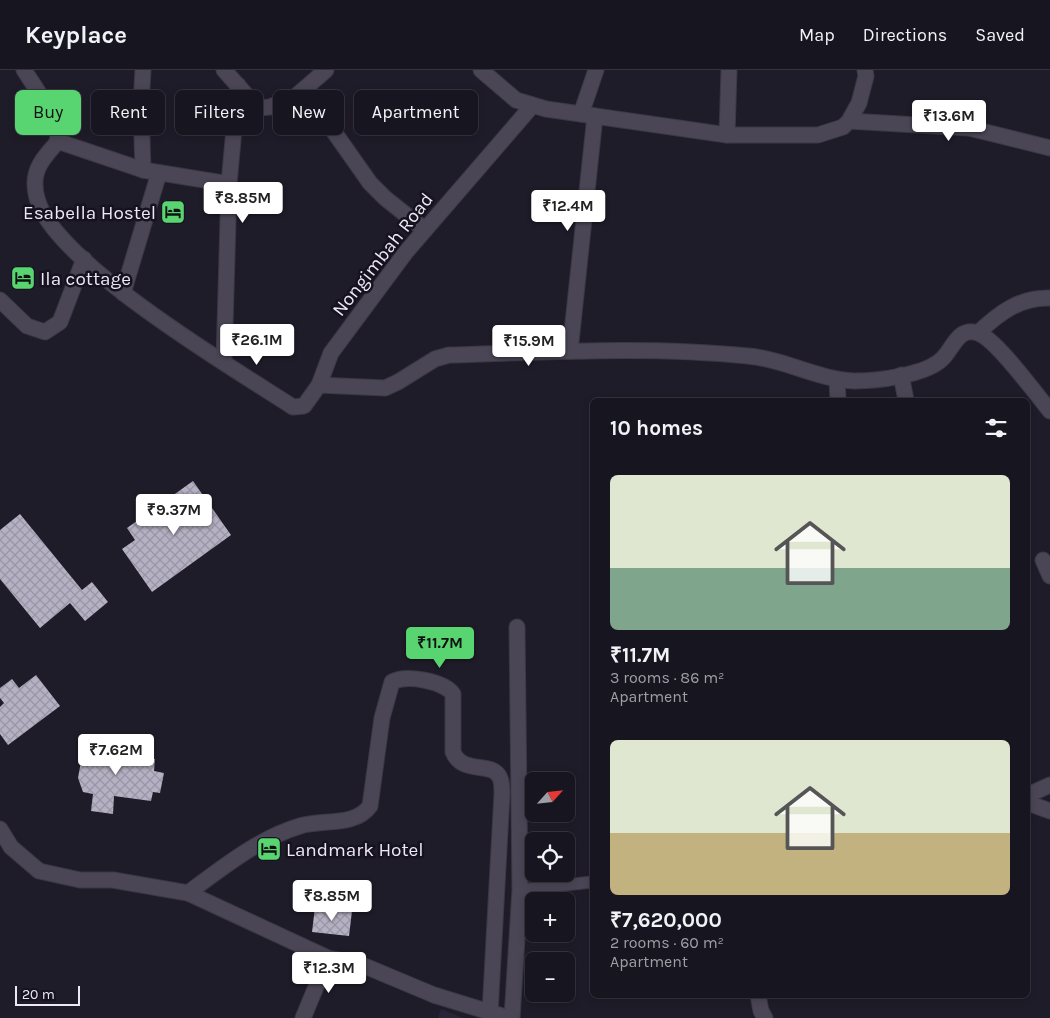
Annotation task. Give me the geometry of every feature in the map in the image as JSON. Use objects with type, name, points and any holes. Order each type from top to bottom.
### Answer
[{"type":"street","points":[[24,70],[47,106],[57,128],[57,141],[143,170],[229,184]]},
{"type":"street","points":[[143,70],[141,105],[143,170]]},
{"type":"street","points":[[224,70],[258,108],[273,106]]},
{"type":"street","points":[[303,90],[326,70]]},
{"type":"street","points":[[481,70],[516,100],[532,106],[727,135],[818,135],[843,127],[849,121],[859,103],[866,76],[865,70]]},
{"type":"street","points":[[570,351],[588,115],[596,70]]},
{"type":"street","points":[[727,135],[729,70]]},
{"type":"street","points":[[224,362],[229,184],[238,85]]},
{"type":"street","name":"Nongimbah Road","points":[[57,141],[41,162],[34,176],[37,200],[49,223],[72,250],[144,309],[293,408],[304,406],[319,385],[331,353],[406,252],[532,106]]},
{"type":"street","points":[[849,121],[969,128],[1050,148]]},
{"type":"street","points":[[336,135],[370,183],[384,198],[425,230]]},
{"type":"street","points":[[123,293],[159,173]]},
{"type":"street","points":[[0,300],[27,326],[45,332],[60,322],[84,260]]},
{"type":"street","points":[[978,333],[994,317],[1022,301],[1050,298]]},
{"type":"street","points":[[319,385],[372,389],[385,388],[435,359],[449,355],[570,351],[644,351],[749,356],[770,359],[837,380],[875,380],[901,376],[941,360],[958,336],[968,332],[978,333],[992,343],[1050,411]]},
{"type":"street","points":[[901,376],[906,398]]},
{"type":"street","points":[[837,380],[838,398]]},
{"type":"street","points":[[1043,560],[1050,576]]},
{"type":"street","points":[[0,829],[11,847],[39,871],[80,880],[113,880],[188,893],[328,958],[360,964],[434,995],[511,1018],[520,890],[517,627]]},
{"type":"street","points":[[188,893],[278,834],[317,821],[351,820],[364,814],[370,806],[382,718],[392,682],[398,678],[406,678],[444,685],[453,694],[453,752],[457,760],[465,766],[495,772],[500,778],[502,794],[490,1013]]},
{"type":"street","points":[[1030,794],[1050,785]]},
{"type":"street","points":[[1030,804],[1050,811]]},
{"type":"street","points":[[303,1018],[328,958]]},
{"type":"street","points":[[759,998],[765,1018]]},
{"type":"lane","points":[[520,890],[590,882]]},
{"type":"shaded area","points":[[441,1009],[463,1018],[438,1018]]},
{"type":"building","points":[[193,481],[231,535],[152,592],[122,549],[135,540],[127,528]]},
{"type":"building","points":[[20,514],[82,590],[92,582],[108,602],[85,621],[70,603],[40,628],[0,579],[0,530]]},
{"type":"building","points":[[36,675],[60,706],[8,745],[0,734],[0,707],[4,703],[0,698],[0,688],[12,679],[19,688]]},
{"type":"building","points":[[85,739],[106,742],[106,750],[155,759],[154,771],[164,773],[160,793],[153,792],[151,801],[114,796],[113,814],[91,811],[93,794],[83,792],[78,778]]},
{"type":"building","points":[[315,907],[352,911],[349,936],[312,932]]},
{"type":"place","name":"Esabella Hostel","points":[[173,212]]},
{"type":"place","name":"Ila cottage","points":[[23,278]]},
{"type":"place","name":"Landmark Hotel","points":[[269,849]]}]
